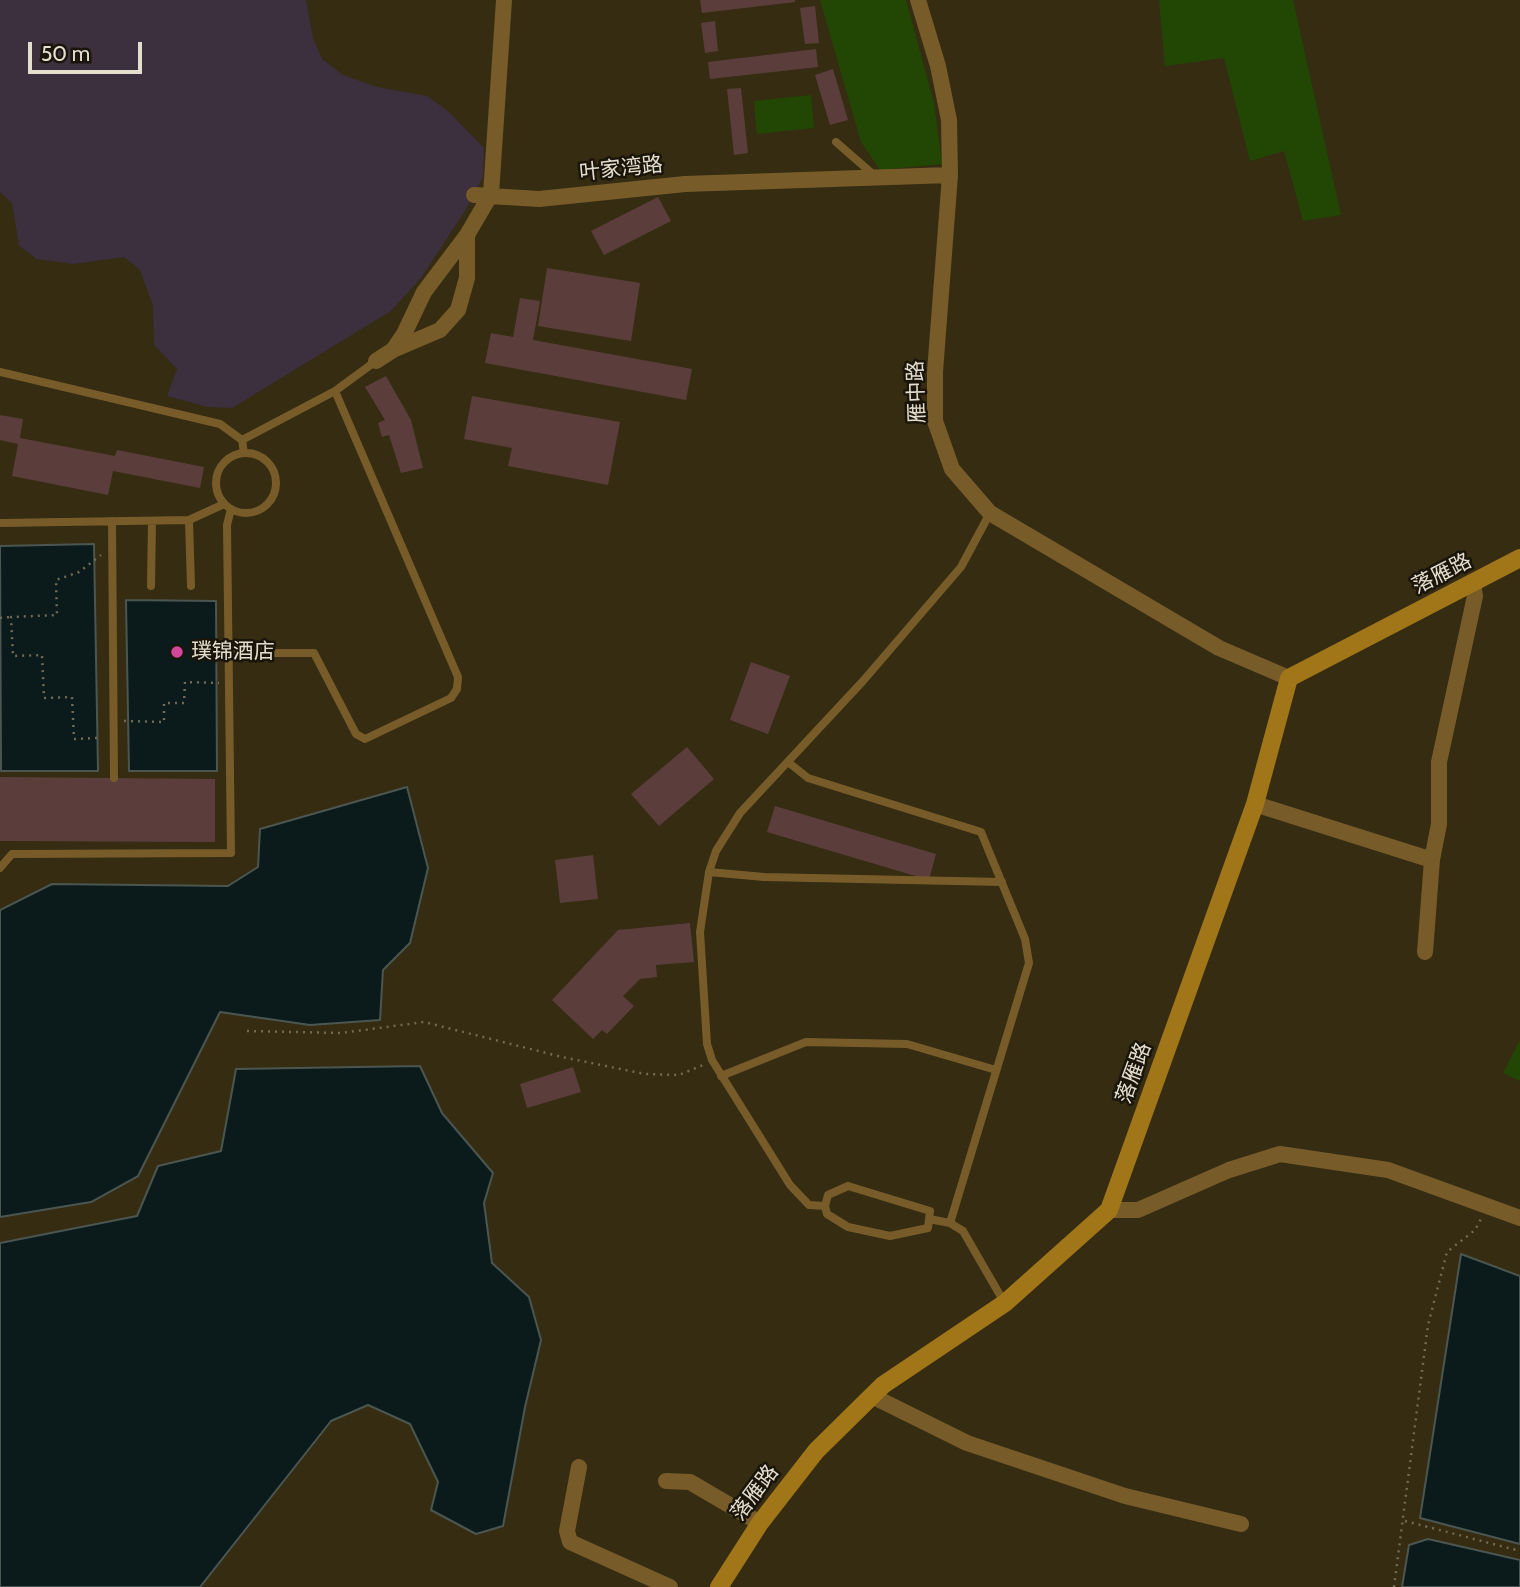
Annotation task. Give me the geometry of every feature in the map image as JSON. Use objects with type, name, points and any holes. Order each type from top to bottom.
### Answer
[{"type":"street","points":[[393,350],[424,292],[467,235],[491,194],[504,0]]},
{"type":"street","name":"雁中路","points":[[918,0],[938,66],[949,120],[950,175],[935,372],[935,421],[952,469],[990,513],[1219,648],[1289,678]]},
{"type":"street","name":"叶家湾路","points":[[474,195],[539,199],[685,184],[950,175]]},
{"type":"street","points":[[376,361],[393,350],[440,330],[457,310],[467,278],[467,235]]},
{"type":"street","name":"落雁路","points":[[719,1587],[760,1523],[816,1451],[883,1385],[1005,1303],[1110,1210],[1255,804],[1289,678],[1520,558]]},
{"type":"street","points":[[1425,952],[1432,859],[1439,824],[1439,762],[1475,596],[1473,584]]},
{"type":"street","points":[[1255,804],[1432,859]]},
{"type":"street","points":[[1110,1210],[1138,1210],[1229,1170],[1280,1154],[1388,1170],[1520,1218]]},
{"type":"street","points":[[872,1396],[967,1443],[1125,1496],[1241,1524]]},
{"type":"street","points":[[579,1467],[567,1531],[570,1542],[670,1587]]},
{"type":"street","points":[[666,1481],[690,1482],[760,1523]]},
{"type":"lane","points":[[836,142],[877,177]]},
{"type":"lane","points":[[243,440],[335,391],[376,361]]},
{"type":"lane","points":[[0,372],[220,424],[243,440]]},
{"type":"lane","points":[[230,653],[314,653],[356,734],[365,739],[451,698],[457,689],[457,677],[335,391]]},
{"type":"lane","points":[[243,440],[244,453]]},
{"type":"lane","points":[[0,523],[189,520],[227,506],[256,511],[270,501],[276,486],[268,462],[261,457],[244,453],[229,458],[218,472],[216,489],[227,506],[231,853],[12,854],[0,868]]},
{"type":"lane","points":[[825,1206],[809,1205],[790,1185],[712,1060],[707,1044],[700,932],[709,872],[716,851],[740,813],[863,681],[961,567],[990,513]]},
{"type":"lane","points":[[151,586],[152,520]]},
{"type":"lane","points":[[189,520],[191,586]]},
{"type":"lane","points":[[112,521],[114,778]]},
{"type":"lane","points":[[788,762],[808,778],[981,832],[1029,954],[950,1223]]},
{"type":"lane","points":[[709,872],[764,877],[1002,882]]},
{"type":"lane","points":[[721,1076],[806,1042],[907,1044],[996,1070]]},
{"type":"lane","points":[[853,1186],[930,1211],[928,1228],[911,1233],[878,1236],[831,1217],[825,1206],[832,1191],[853,1186]]},
{"type":"lane","points":[[929,1219],[950,1223],[962,1231],[1005,1303]]},
{"type":"path","points":[[0,618],[58,615],[56,580],[79,572],[87,563],[113,548]]},
{"type":"path","points":[[11,617],[13,656],[42,655],[44,698],[72,697],[74,739],[97,738]]},
{"type":"path","points":[[114,720],[164,722],[164,703],[184,704],[185,682],[230,684]]},
{"type":"path","points":[[247,1031],[341,1033],[424,1022],[562,1057],[645,1074],[679,1075],[712,1060]]},
{"type":"path","points":[[1394,1587],[1428,1325],[1447,1252],[1475,1230],[1488,1206]]},
{"type":"path","points":[[1404,1521],[1520,1551]]},
{"type":"shaded area","points":[[0,0],[306,0],[313,38],[322,59],[343,75],[377,87],[427,96],[448,111],[484,148],[483,177],[465,211],[421,278],[391,311],[232,408],[208,407],[167,396],[177,369],[154,345],[153,306],[140,270],[124,257],[74,264],[37,259],[19,246],[12,203],[0,192]]},
{"type":"shaded area","points":[[94,544],[98,771],[1,771],[0,546]]},
{"type":"shaded area","points":[[126,600],[216,601],[217,771],[129,771]]},
{"type":"shaded area","points":[[407,787],[428,868],[410,943],[383,970],[380,1020],[310,1025],[220,1012],[138,1176],[91,1202],[0,1217],[0,910],[52,884],[228,886],[258,867],[260,829]]},
{"type":"shaded area","points":[[420,1066],[442,1113],[493,1173],[484,1203],[492,1263],[529,1297],[541,1340],[525,1407],[503,1526],[476,1534],[431,1510],[438,1482],[410,1424],[368,1405],[331,1421],[200,1587],[0,1587],[0,1243],[137,1216],[158,1166],[221,1151],[236,1069]]},
{"type":"shaded area","points":[[1461,1254],[1520,1276],[1520,1544],[1420,1518]]},
{"type":"shaded area","points":[[1428,1539],[1520,1560],[1520,1587],[1402,1587],[1409,1545]]},
{"type":"green space","points":[[820,0],[906,0],[934,103],[942,164],[880,170],[861,142]]},
{"type":"green space","points":[[1159,0],[1293,0],[1341,215],[1303,221],[1284,151],[1250,161],[1224,58],[1165,66]]},
{"type":"green space","points":[[811,95],[814,128],[757,134],[754,101]]},
{"type":"green space","points":[[1520,1040],[1520,1081],[1503,1073]]},
{"type":"building","points":[[700,0],[795,0],[795,2],[702,13]]},
{"type":"building","points":[[815,6],[819,43],[805,44],[800,8]]},
{"type":"building","points":[[715,21],[718,51],[705,53],[701,23]]},
{"type":"building","points":[[816,49],[818,67],[710,79],[708,62]]},
{"type":"building","points":[[833,69],[848,120],[830,125],[815,75]]},
{"type":"building","points":[[741,88],[748,153],[734,155],[727,89]]},
{"type":"building","points":[[658,197],[671,221],[604,255],[591,231]]},
{"type":"building","points":[[547,268],[640,283],[631,341],[538,326]]},
{"type":"building","points":[[520,298],[540,301],[533,340],[692,369],[686,400],[485,363],[491,333],[513,337]]},
{"type":"building","points":[[386,376],[411,420],[423,468],[401,473],[389,435],[382,437],[378,423],[385,420],[365,387]]},
{"type":"building","points":[[472,396],[620,422],[608,485],[508,466],[512,448],[464,439]]},
{"type":"building","points":[[0,415],[23,419],[20,438],[115,456],[117,450],[204,467],[200,488],[113,471],[108,495],[12,476],[18,444],[0,440]]},
{"type":"building","points":[[751,662],[790,676],[768,734],[730,720]]},
{"type":"building","points":[[687,747],[714,779],[659,826],[631,794]]},
{"type":"building","points":[[0,777],[215,779],[215,842],[0,841]]},
{"type":"building","points":[[775,806],[936,854],[929,880],[767,832]]},
{"type":"building","points":[[593,855],[598,899],[560,903],[555,860]]},
{"type":"building","points":[[690,923],[694,962],[656,965],[657,977],[640,979],[623,996],[634,1006],[607,1034],[602,1030],[593,1039],[552,1000],[618,930]]},
{"type":"building","points":[[573,1067],[581,1092],[527,1108],[520,1084]]},
{"type":"place","name":"璞锦酒店","points":[[177,652]]}]
